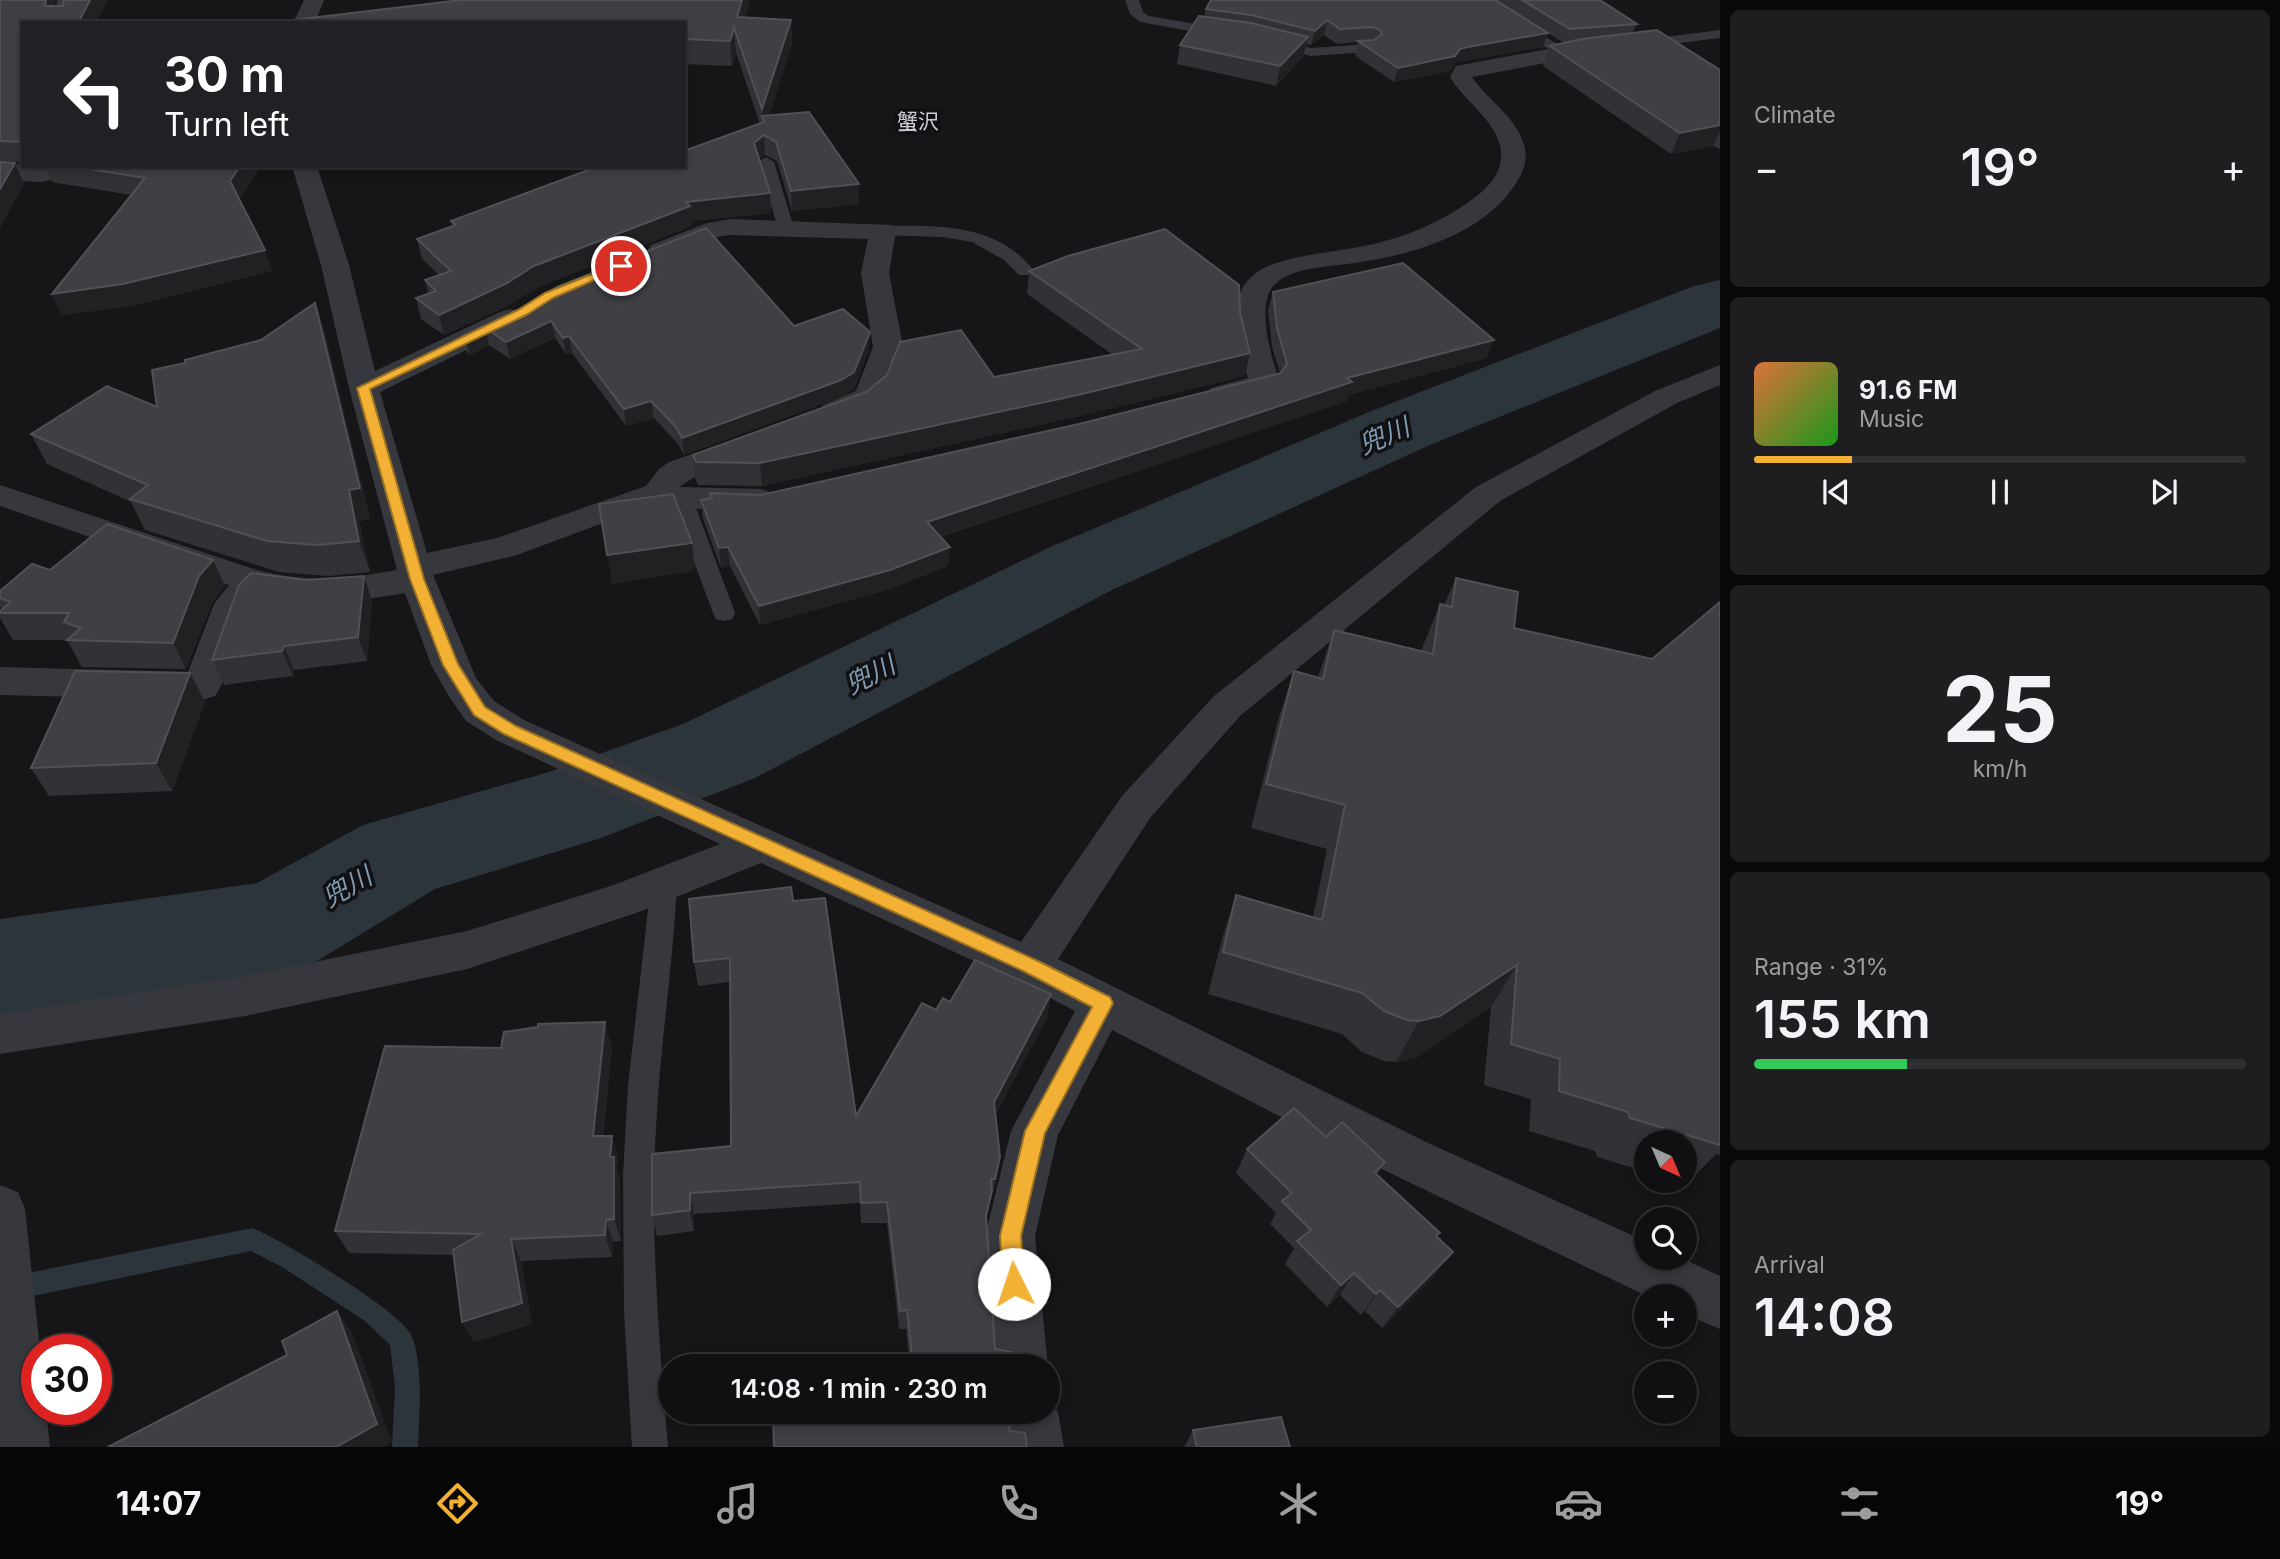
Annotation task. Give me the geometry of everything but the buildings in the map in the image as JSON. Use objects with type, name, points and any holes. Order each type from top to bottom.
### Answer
[{"type":"street","points":[[305,21],[314,0]]},
{"type":"street","points":[[1201,400],[1265,383],[1256,360],[1251,334],[1256,294],[1264,278],[1275,272],[1337,257],[1374,252],[1428,236],[1471,215],[1497,193],[1511,170],[1514,156],[1499,119],[1466,86],[1461,77],[1464,71],[1564,53]]},
{"type":"street","points":[[0,172],[42,174],[70,168]]},
{"type":"street","points":[[305,168],[335,265],[364,388],[415,574],[450,665],[480,711],[510,730],[1029,966],[1409,1158],[1720,1303]]},
{"type":"street","points":[[635,261],[716,229],[732,227],[883,231],[875,273],[888,347],[874,385],[869,396],[853,406],[804,423]]},
{"type":"street","points":[[364,388],[531,306]]},
{"type":"street","points":[[1029,966],[1136,807],[1227,706],[1488,494],[1666,397],[1720,374]]},
{"type":"street","points":[[669,496],[661,484],[675,472],[766,437]]},
{"type":"street","points":[[0,495],[253,581],[295,591],[337,592],[415,574],[505,547],[643,496],[749,501],[789,494]]},
{"type":"street","points":[[0,681],[202,686],[232,604],[253,581]]},
{"type":"street","points":[[0,1034],[245,996],[467,950],[621,901],[763,844]]},
{"type":"street","points":[[1020,1354],[1010,1236],[1035,1131],[1103,1003]]},
{"type":"street","points":[[0,1209],[22,1447]]},
{"type":"street","points":[[1032,1424],[1036,1447]]},
{"type":"lane","points":[[62,21],[64,0]]},
{"type":"lane","points":[[1132,0],[1137,14],[1145,19],[1236,34]]},
{"type":"lane","points":[[1480,0],[1564,53],[1604,49]]},
{"type":"lane","points":[[1630,45],[1720,34]]},
{"type":"lane","points":[[1256,38],[1311,52],[1369,48]]},
{"type":"lane","points":[[766,162],[786,228]]},
{"type":"lane","points":[[883,231],[947,232],[976,236],[1010,253],[1026,271]]},
{"type":"lane","points":[[669,496],[724,613]]},
{"type":"lane","points":[[650,1447],[637,1209],[643,1083],[662,937],[664,884]]},
{"type":"waterway","name":"兜川","points":[[0,968],[277,928],[401,856],[564,809],[719,751],[1080,569],[1403,427],[1720,302]]},
{"type":"waterway","points":[[28,1285],[252,1239],[290,1259],[373,1313],[401,1339],[407,1387],[405,1447]]},
{"type":"district","name":"蟹沢","points":[[918,122]]},
{"type":"route","points":[[621,266],[549,295],[522,312],[442,348],[364,388],[417,579],[450,665],[480,711],[510,730],[1029,966],[1103,1003],[1035,1131],[1010,1236],[1014,1284]]}]
